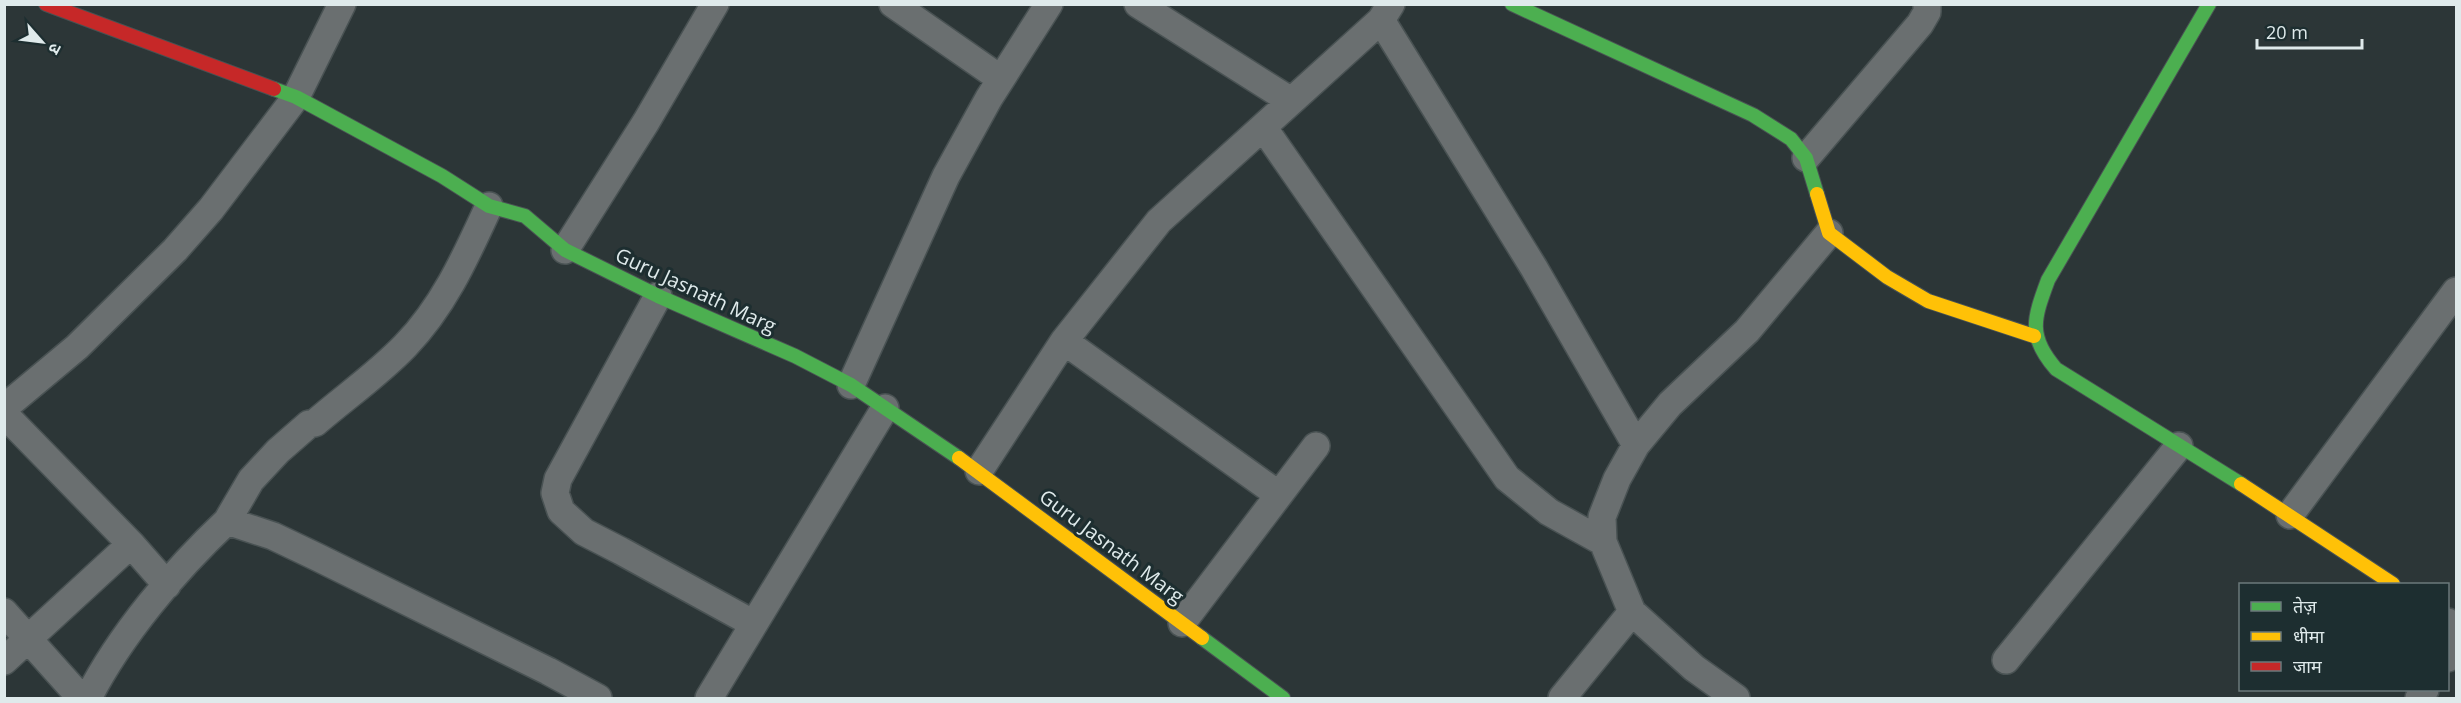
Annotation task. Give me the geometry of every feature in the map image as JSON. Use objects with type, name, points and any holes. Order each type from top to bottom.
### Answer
[{"type":"street","name":"Guru Jasnath Marg","points":[[46,4],[296,97],[442,176],[489,206],[525,216],[565,250],[658,296],[795,356],[850,385],[979,471],[1283,699]]},
{"type":"street","points":[[4,408],[77,347],[176,250],[211,209],[296,97],[342,4]]},
{"type":"street","points":[[565,250],[646,122],[716,4]]},
{"type":"street","points":[[893,4],[1001,79]]},
{"type":"street","points":[[850,385],[937,196],[969,133],[1049,4]]},
{"type":"street","points":[[1138,4],[1292,101]]},
{"type":"street","points":[[1512,4],[1753,114],[1791,139],[1806,158],[1829,232],[1887,278],[1928,301],[2034,336]]},
{"type":"street","points":[[1806,158],[1920,24],[1927,12],[1928,4]]},
{"type":"street","points":[[2209,4],[2048,280],[2038,309],[2034,336],[2041,353],[2056,369],[2290,515],[2390,583]]},
{"type":"street","points":[[979,471],[1064,340],[1159,221],[1292,101],[1386,12],[1636,445]]},
{"type":"street","points":[[1263,127],[1507,478],[1549,512],[1603,542]]},
{"type":"street","points":[[88,699],[122,640],[201,545],[226,521],[251,480],[278,451],[309,424],[315,423],[377,373],[422,327],[456,279],[489,206]]},
{"type":"street","points":[[1737,699],[1694,668],[1632,612],[1603,542],[1602,517],[1617,479],[1636,445],[1670,404],[1747,331],[1829,232]]},
{"type":"street","points":[[2290,515],[2457,291]]},
{"type":"street","points":[[658,296],[558,479],[555,493],[561,511],[584,532],[754,624]]},
{"type":"street","points":[[1064,340],[1279,495]]},
{"type":"street","points":[[709,699],[885,408]]},
{"type":"street","points":[[4,414],[131,544],[167,585]]},
{"type":"street","points":[[1182,623],[1316,446]]},
{"type":"street","points":[[2006,660],[2178,446]]},
{"type":"street","points":[[226,521],[273,536],[317,557],[548,671],[598,699]]},
{"type":"street","points":[[4,662],[131,544]]},
{"type":"street","points":[[4,612],[30,638],[81,699]]},
{"type":"street","points":[[1562,699],[1632,612]]},
{"type":"traffic: fast","points":[[1512,4],[1753,115],[1791,139],[1806,158],[1817,194]]},
{"type":"traffic: fast","points":[[2209,4],[2048,280],[2039,305],[2036,326],[2041,347],[2056,369],[2241,484]]},
{"type":"traffic: fast","points":[[274,89],[296,97],[442,176],[489,206],[525,216],[565,250],[658,296],[795,356],[851,385],[959,458]]},
{"type":"traffic: fast","points":[[1202,638],[1283,698]]},
{"type":"traffic: slow","points":[[1817,194],[1829,233],[1887,277],[1928,301],[2034,336]]},
{"type":"traffic: slow","points":[[959,458],[1202,638]]},
{"type":"traffic: slow","points":[[2241,484],[2391,583]]},
{"type":"traffic: jam","points":[[46,4],[274,89]]}]
